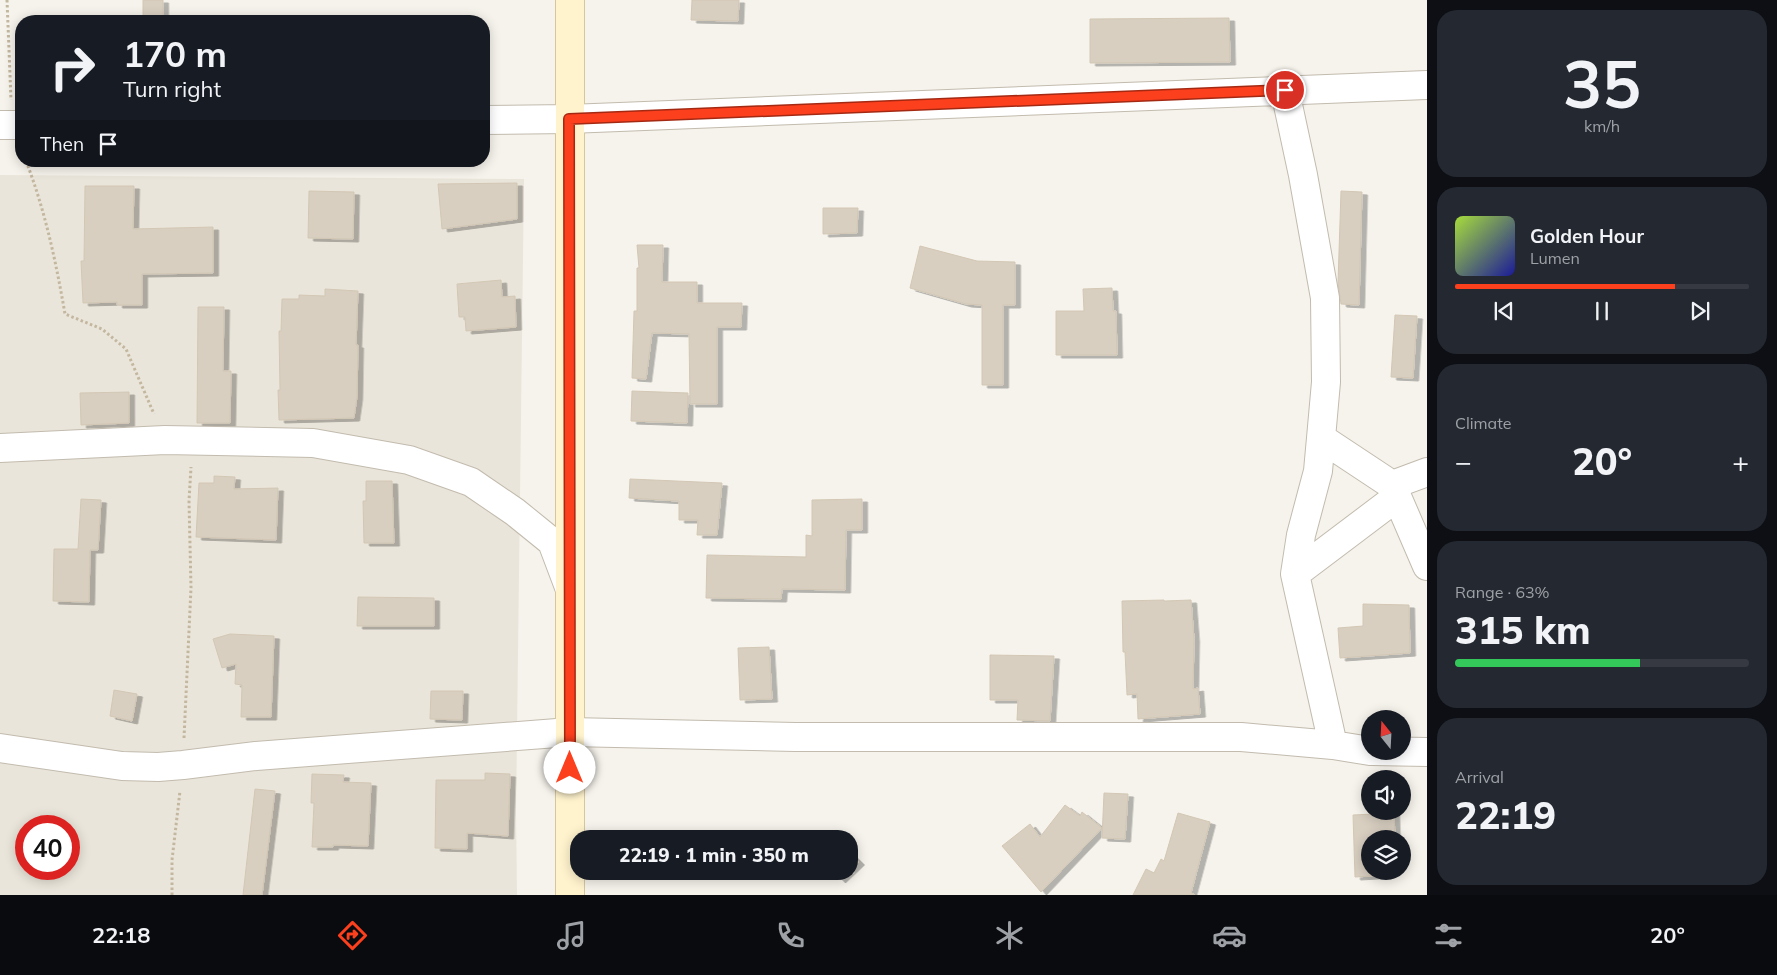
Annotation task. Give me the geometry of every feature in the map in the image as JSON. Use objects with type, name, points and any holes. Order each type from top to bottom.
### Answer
[{"type":"street","points":[[570,0],[570,895]]},
{"type":"street","points":[[490,120],[569,119],[1427,85]]},
{"type":"street","points":[[1285,90],[1325,298],[1326,382],[1318,471],[1301,535],[1295,574],[1333,745]]},
{"type":"street","points":[[1321,438],[1395,491],[1427,566]]},
{"type":"street","points":[[0,448],[165,440],[313,443],[409,460],[471,482],[515,512],[552,542],[569,589]]},
{"type":"street","points":[[1295,574],[1395,491],[1427,472]]},
{"type":"street","points":[[0,748],[122,766],[183,765],[256,756],[570,732],[795,737],[1241,737],[1333,745],[1361,749]]},
{"type":"street","points":[[1411,752],[1427,752]]},
{"type":"path","points":[[7,0],[11,125]]},
{"type":"path","points":[[28,167],[38,195],[58,275],[65,314],[102,329],[126,349],[165,440],[191,464],[189,501],[191,588],[183,765],[172,860],[172,895]]},
{"type":"shaded area","points":[[0,175],[524,179],[516,812],[517,895],[0,895]]},
{"type":"building","points":[[143,0],[163,0],[163,15],[143,15]]},
{"type":"building","points":[[692,0],[739,0],[738,21],[691,20]]},
{"type":"building","points":[[1229,18],[1230,62],[1090,63],[1090,19]]},
{"type":"building","points":[[517,183],[517,219],[442,229],[438,184]]},
{"type":"building","points":[[85,186],[134,186],[133,229],[213,227],[213,273],[142,274],[142,305],[117,305],[117,302],[83,303],[81,261],[84,261]]},
{"type":"building","points":[[309,191],[354,192],[353,239],[308,238]]},
{"type":"building","points":[[1341,191],[1362,192],[1359,305],[1341,304],[1338,283]]},
{"type":"building","points":[[823,208],[858,208],[857,233],[823,234]]},
{"type":"building","points":[[637,245],[663,245],[662,282],[697,282],[697,303],[742,303],[741,327],[717,327],[717,404],[690,404],[689,334],[652,333],[646,379],[632,378],[634,311],[637,311],[637,268],[639,268]]},
{"type":"building","points":[[920,246],[977,261],[1015,262],[1015,305],[1003,305],[1003,385],[982,385],[982,305],[966,304],[910,288]]},
{"type":"building","points":[[501,280],[502,297],[515,296],[516,327],[466,331],[465,317],[459,317],[457,284]]},
{"type":"building","points":[[1112,288],[1113,311],[1116,311],[1117,355],[1056,355],[1056,311],[1084,311],[1083,289]]},
{"type":"building","points":[[325,289],[358,291],[357,397],[354,418],[279,420],[279,331],[281,331],[282,299],[299,299],[299,295],[325,296]]},
{"type":"building","points":[[198,307],[224,307],[223,371],[231,371],[230,423],[197,423]]},
{"type":"building","points":[[1395,315],[1417,316],[1413,378],[1391,377]]},
{"type":"building","points":[[632,391],[688,393],[687,423],[631,421]]},
{"type":"building","points":[[129,392],[129,423],[81,425],[80,393]]},
{"type":"building","points":[[214,476],[235,477],[234,489],[278,488],[276,540],[196,537],[199,483],[214,483]]},
{"type":"building","points":[[630,479],[722,483],[717,535],[697,535],[698,520],[679,520],[679,501],[629,498]]},
{"type":"building","points":[[366,481],[392,481],[394,543],[364,543],[363,501],[366,501]]},
{"type":"building","points":[[81,499],[101,500],[98,550],[90,550],[89,602],[53,601],[54,549],[78,549]]},
{"type":"building","points":[[862,499],[862,530],[846,530],[845,590],[782,589],[781,599],[706,598],[707,555],[806,557],[806,535],[812,536],[812,500]]},
{"type":"building","points":[[358,597],[434,598],[434,626],[357,626]]},
{"type":"building","points":[[1191,600],[1194,639],[1193,689],[1198,688],[1200,714],[1138,719],[1137,694],[1127,695],[1125,652],[1123,652],[1122,601]]},
{"type":"building","points":[[1363,604],[1409,605],[1410,653],[1340,658],[1338,628],[1363,626]]},
{"type":"building","points":[[230,634],[274,636],[271,717],[241,717],[242,685],[235,684],[236,664],[222,668],[213,639]]},
{"type":"building","points":[[769,647],[772,699],[740,700],[738,648]]},
{"type":"building","points":[[990,655],[1054,656],[1050,721],[1017,720],[1018,700],[990,700]]},
{"type":"building","points":[[114,690],[137,694],[132,721],[110,716]]},
{"type":"building","points":[[431,691],[463,691],[462,720],[430,719]]},
{"type":"building","points":[[485,773],[510,774],[508,836],[467,833],[467,849],[435,848],[436,780],[485,780]]},
{"type":"building","points":[[312,774],[344,775],[343,782],[371,783],[368,846],[333,845],[333,847],[312,847],[314,803],[311,803]]},
{"type":"building","points":[[255,789],[275,791],[262,895],[243,895]]},
{"type":"building","points":[[1104,793],[1128,794],[1125,839],[1102,838]]},
{"type":"building","points":[[1065,805],[1080,816],[1082,812],[1102,828],[1041,892],[1002,846],[1030,824],[1040,837]]},
{"type":"building","points":[[1178,813],[1210,822],[1191,893],[1195,895],[1133,895],[1146,869],[1154,873],[1161,859],[1164,861]]},
{"type":"building","points":[[1353,815],[1361,815],[1361,820],[1394,820],[1395,830],[1361,830],[1361,877],[1355,877]]},
{"type":"route","points":[[570,768],[569,119],[1285,90]]}]
